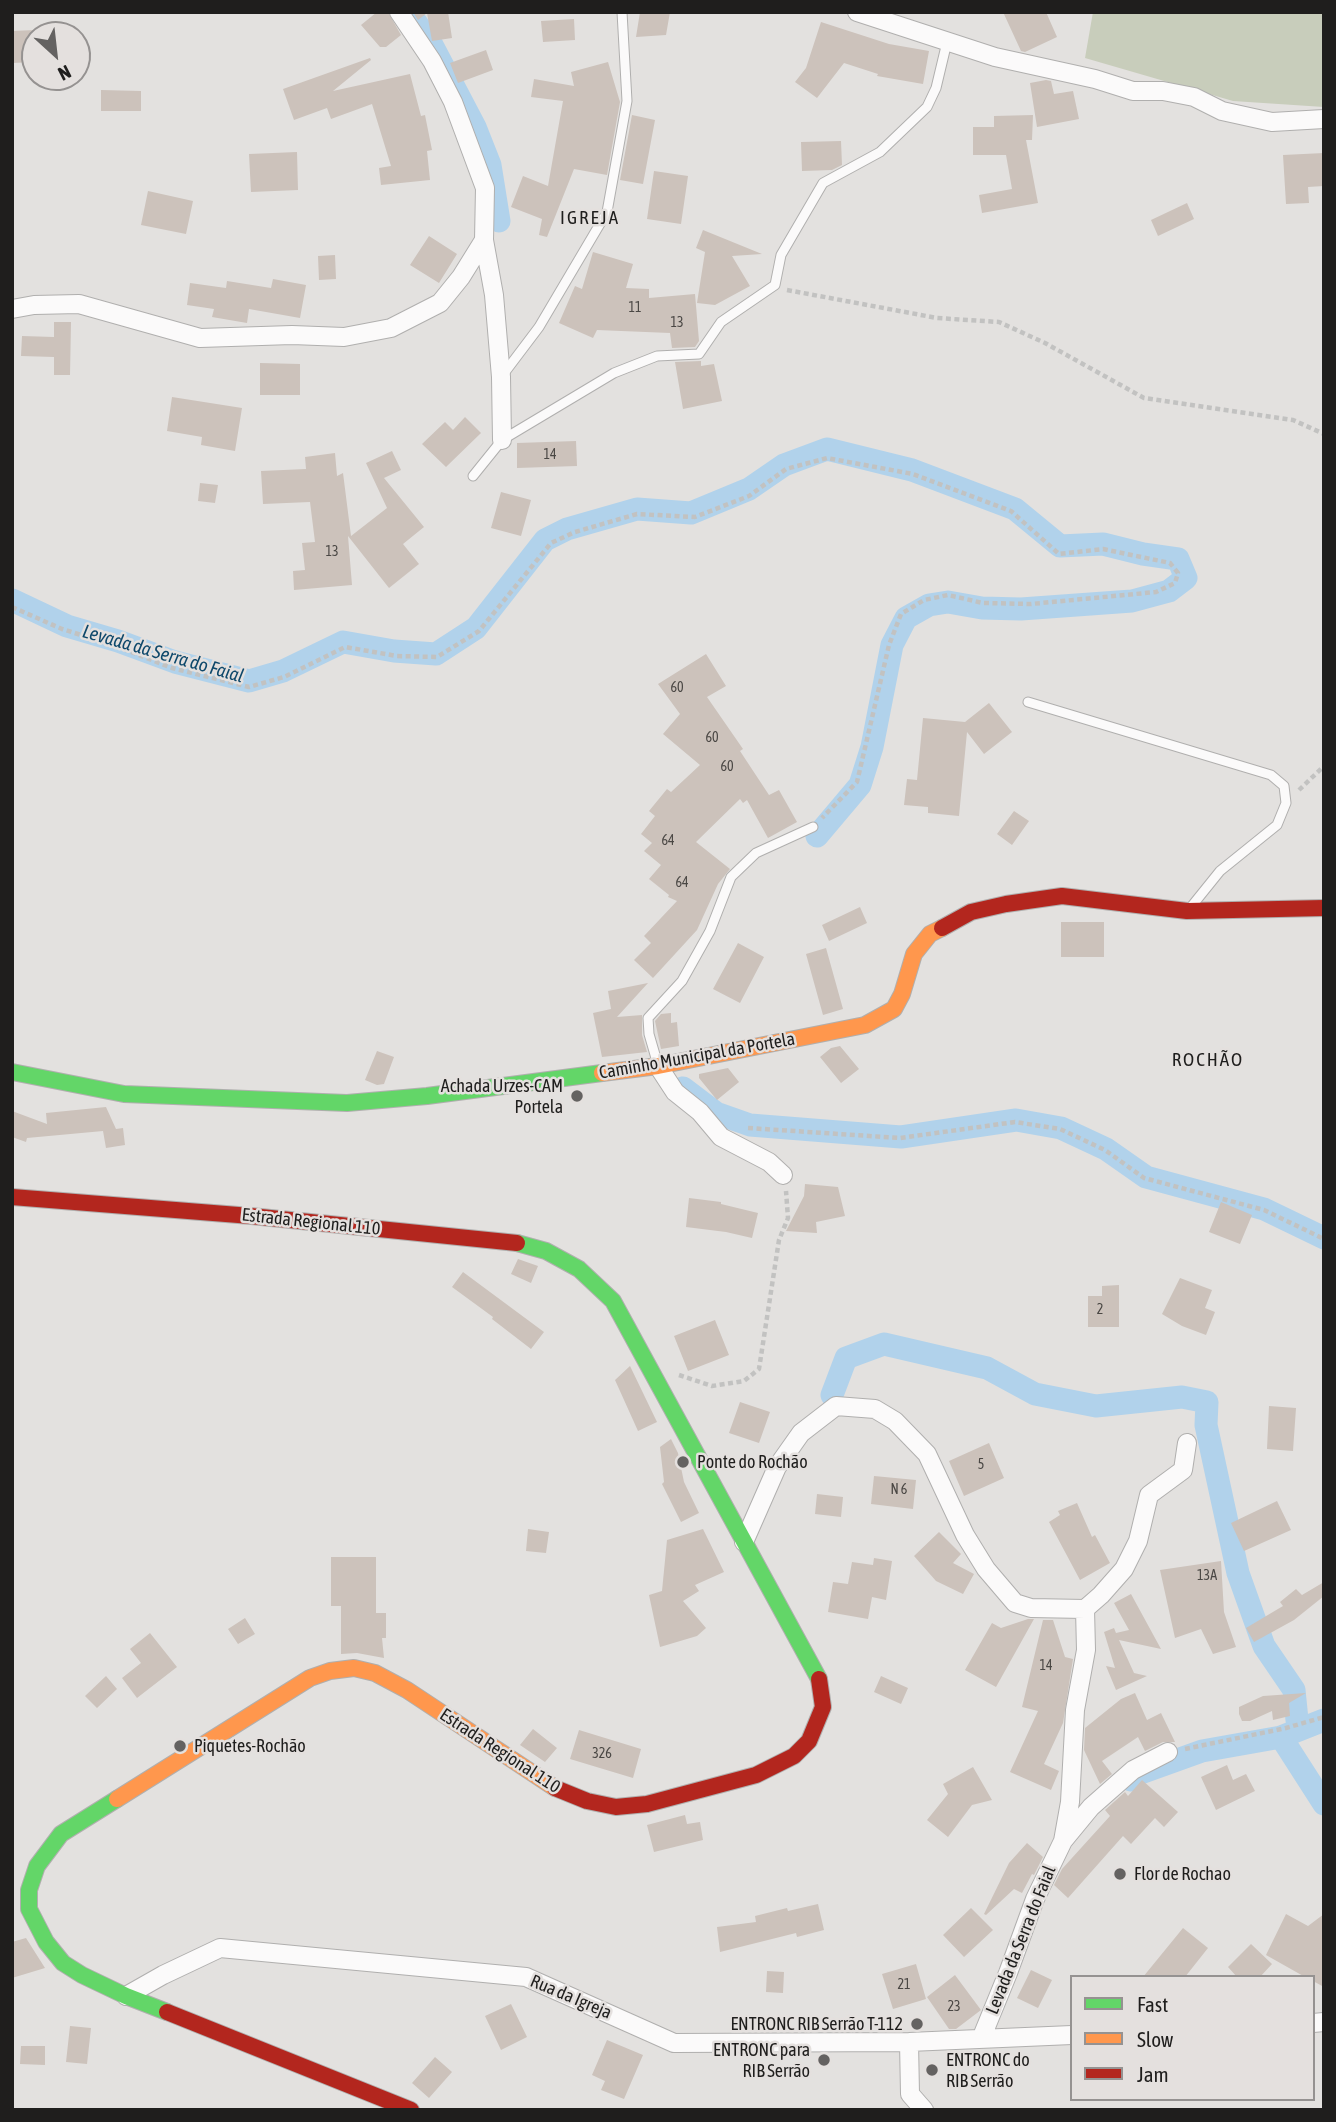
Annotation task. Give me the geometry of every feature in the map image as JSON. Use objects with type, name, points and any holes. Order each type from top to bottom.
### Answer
[{"type":"main road","name":"Caminho Municipal da Portela","points":[[12,1072],[124,1094],[347,1103],[427,1096],[658,1066],[865,1025],[894,1009],[902,994],[914,954],[930,934],[971,912],[1006,904],[1062,896],[1187,911],[1324,908]]},
{"type":"main road","name":"Estrada Regional 110","points":[[12,1197],[238,1215],[520,1243],[546,1251],[579,1269],[613,1301],[819,1679],[823,1707],[809,1741],[794,1756],[756,1775],[647,1804],[616,1807],[587,1801],[560,1791],[407,1690],[375,1673],[354,1668],[330,1671],[310,1678],[61,1834],[37,1866],[29,1890],[29,1909],[46,1942],[63,1962],[82,1975],[126,1996],[411,2110]]},
{"type":"street","points":[[399,12],[432,61],[453,102],[485,188],[484,240],[494,295],[502,440]]},
{"type":"street","points":[[857,12],[995,57],[1096,79],[1133,91],[1163,90],[1194,97],[1222,111],[1272,122],[1324,119]]},
{"type":"street","points":[[12,309],[34,305],[79,304],[200,338],[292,335],[344,337],[391,328],[440,303],[461,277],[484,240]]},
{"type":"street","points":[[658,1066],[675,1092],[700,1112],[720,1137],[769,1161],[783,1175]]},
{"type":"street","points":[[744,1542],[777,1467],[801,1433],[836,1406],[875,1409],[895,1421],[927,1454],[965,1535],[986,1569],[1015,1604],[1031,1608],[1085,1609],[1124,1569],[1138,1541],[1149,1495],[1183,1471],[1187,1443]]},
{"type":"street","points":[[1063,1841],[1069,1802],[1075,1710],[1086,1650],[1085,1609]]},
{"type":"street","points":[[1063,1841],[1091,1807],[1133,1770],[1168,1752]]},
{"type":"street","name":"Levada da Serra do Faial","points":[[981,2039],[1035,1899],[1063,1841]]},
{"type":"street","name":"Rua da Igreja","points":[[126,1996],[220,1948],[526,1977],[674,2043],[909,2042],[1070,2035]]},
{"type":"street","points":[[909,2042],[910,2094],[924,2110]]},
{"type":"lane","points":[[500,377],[539,327],[607,212],[627,101],[622,12]]},
{"type":"lane","points":[[473,476],[502,440],[614,373],[657,356],[699,354],[721,322],[775,285],[781,255],[823,183],[880,152],[927,107],[936,88],[947,42]]},
{"type":"lane","points":[[1028,702],[1272,775],[1284,786],[1286,803],[1277,825],[1220,872],[1187,911]]},
{"type":"lane","points":[[658,1066],[649,1034],[648,1018],[682,981],[710,931],[731,877],[756,853],[814,827]]},
{"type":"path","points":[[775,285],[792,292],[936,318],[999,322],[1045,343],[1144,398],[1293,420],[1324,435]]},
{"type":"path","points":[[12,607],[62,629],[172,668],[249,687],[284,677],[345,647],[397,656],[438,657],[479,631],[551,543],[575,532],[638,514],[695,516],[749,496],[786,469],[827,458],[913,474],[1011,512],[1059,554],[1103,549],[1170,563],[1178,573],[1175,583],[1156,592],[1031,604],[983,603],[948,595],[924,600],[901,614],[888,645],[857,782],[814,827]]},
{"type":"path","points":[[1286,803],[1324,766]]},
{"type":"path","points":[[737,1124],[749,1128],[900,1138],[1016,1122],[1060,1129],[1105,1150],[1144,1178],[1264,1210],[1324,1239]]},
{"type":"path","points":[[648,1366],[712,1385],[744,1381],[759,1368],[779,1240],[788,1218],[789,1202],[783,1175]]},
{"type":"path","points":[[1168,1752],[1286,1728],[1324,1717]]},
{"type":"green space","points":[[1093,12],[1324,12],[1324,107],[1233,101],[1085,58]]},
{"type":"building","points":[[377,12],[388,12],[401,35],[386,47],[380,47],[361,25]]},
{"type":"building","points":[[413,12],[448,12],[452,38],[432,41],[427,13],[418,20]]},
{"type":"building","points":[[640,12],[670,12],[666,35],[636,37]]},
{"type":"building","points":[[1003,12],[1046,12],[1057,37],[1025,52],[1021,51]]},
{"type":"building","points":[[574,19],[575,40],[543,42],[541,21]]},
{"type":"building","points":[[821,22],[889,44],[929,51],[923,84],[877,76],[878,74],[844,63],[817,98],[795,82],[806,68]]},
{"type":"building","points":[[12,31],[21,31],[21,63],[12,63]]},
{"type":"building","points":[[486,50],[493,70],[458,83],[450,63]]},
{"type":"building","points":[[370,58],[371,60],[333,91],[410,74],[421,116],[425,115],[432,150],[427,151],[430,180],[381,185],[379,168],[391,166],[372,104],[331,119],[327,108],[294,120],[283,89]]},
{"type":"building","points":[[608,62],[620,102],[607,175],[574,169],[547,237],[539,235],[542,219],[511,207],[523,176],[548,186],[563,101],[531,97],[534,79],[574,86],[571,72]]},
{"type":"building","points":[[1051,81],[1054,94],[1073,91],[1079,119],[1037,127],[1030,83]]},
{"type":"building","points":[[101,90],[141,91],[141,111],[101,111]]},
{"type":"building","points":[[632,115],[655,120],[643,184],[620,180]]},
{"type":"building","points":[[1033,115],[1032,140],[1026,140],[1038,203],[982,213],[979,195],[1012,189],[1006,155],[973,155],[973,127],[994,127],[994,116]]},
{"type":"building","points":[[841,141],[842,165],[832,170],[802,171],[801,142]]},
{"type":"building","points":[[297,152],[298,190],[251,192],[249,154]]},
{"type":"building","points":[[1324,153],[1324,186],[1308,187],[1309,203],[1286,204],[1283,155]]},
{"type":"building","points":[[654,171],[688,176],[681,224],[647,219]]},
{"type":"building","points":[[148,191],[193,201],[186,234],[141,225]]},
{"type":"building","points":[[1187,203],[1194,219],[1158,236],[1151,220]]},
{"type":"building","points":[[703,230],[762,254],[732,256],[750,286],[715,305],[697,303],[705,252],[696,248]]},
{"type":"building","points":[[429,236],[457,254],[439,283],[410,265]]},
{"type":"building","points":[[593,252],[633,264],[626,288],[649,289],[649,298],[695,294],[699,341],[695,347],[672,348],[670,333],[597,330],[593,338],[559,323],[575,286],[582,289]]},
{"type":"building","points":[[335,255],[336,279],[319,280],[318,256]]},
{"type":"building","points":[[273,279],[306,285],[300,318],[249,309],[247,323],[212,317],[214,309],[187,305],[190,283],[226,288],[227,281],[271,288]]},
{"type":"building","points":[[54,322],[71,322],[70,375],[54,375],[54,357],[21,356],[22,336],[54,337]]},
{"type":"building","points":[[701,361],[701,366],[714,364],[722,401],[683,409],[675,362]]},
{"type":"building","points":[[260,363],[300,364],[300,395],[260,395]]},
{"type":"building","points":[[172,397],[242,408],[235,451],[201,445],[202,437],[167,431]]},
{"type":"building","points":[[465,417],[481,433],[446,467],[422,444],[445,422],[453,430]]},
{"type":"building","points":[[576,441],[577,466],[517,468],[517,443]]},
{"type":"building","points":[[392,451],[401,470],[384,478],[424,527],[403,544],[419,564],[389,588],[348,536],[352,585],[294,590],[293,571],[305,570],[302,543],[315,542],[310,502],[263,504],[261,471],[306,469],[305,457],[335,453],[337,476],[343,473],[351,536],[387,508],[366,463]]},
{"type":"building","points":[[200,483],[218,485],[215,503],[198,501]]},
{"type":"building","points":[[501,492],[531,500],[521,536],[491,528]]},
{"type":"building","points":[[706,654],[726,686],[707,697],[743,749],[740,751],[769,795],[779,790],[797,822],[768,838],[747,800],[743,803],[740,799],[696,842],[730,869],[718,884],[697,930],[653,978],[634,960],[651,943],[644,936],[677,901],[668,897],[669,895],[649,879],[661,865],[644,851],[652,843],[641,834],[655,816],[649,811],[667,789],[671,792],[700,765],[663,734],[680,714],[658,684]]},
{"type":"building","points":[[989,703],[1012,732],[984,754],[967,732],[959,816],[928,813],[928,807],[904,805],[907,779],[917,780],[923,718],[965,722]]},
{"type":"building","points":[[1014,811],[1029,821],[1012,845],[997,834]]},
{"type":"building","points":[[860,907],[867,923],[829,941],[822,925]]},
{"type":"building","points":[[1061,922],[1104,922],[1104,957],[1061,957]]},
{"type":"building","points":[[738,943],[764,957],[740,1003],[713,989]]},
{"type":"building","points":[[826,948],[843,1009],[823,1015],[806,954]]},
{"type":"building","points":[[648,983],[617,1017],[642,1015],[642,1035],[647,1052],[602,1057],[593,1013],[611,1009],[608,991]]},
{"type":"building","points":[[671,1013],[671,1023],[677,1022],[679,1046],[661,1049],[655,1021],[661,1014]]},
{"type":"building","points":[[840,1046],[859,1069],[841,1083],[820,1057],[831,1048]]},
{"type":"building","points":[[377,1051],[394,1057],[384,1084],[377,1085],[365,1080]]},
{"type":"building","points":[[728,1068],[739,1082],[717,1100],[699,1078],[699,1074]]},
{"type":"building","points":[[106,1107],[116,1129],[123,1128],[125,1145],[106,1148],[103,1131],[27,1138],[26,1142],[12,1137],[12,1111],[47,1124],[46,1113]]},
{"type":"building","points":[[805,1184],[838,1187],[845,1216],[816,1222],[817,1233],[786,1231],[804,1196]]},
{"type":"building","points":[[689,1198],[721,1202],[758,1213],[752,1238],[686,1227]]},
{"type":"building","points":[[1221,1202],[1252,1215],[1240,1244],[1209,1232]]},
{"type":"building","points":[[518,1259],[538,1266],[531,1283],[511,1274]]},
{"type":"building","points":[[463,1272],[544,1332],[531,1349],[452,1287]]},
{"type":"building","points":[[1180,1278],[1212,1290],[1205,1308],[1215,1312],[1206,1335],[1182,1326],[1162,1314]]},
{"type":"building","points":[[1119,1285],[1119,1327],[1088,1327],[1088,1296],[1102,1296],[1102,1286]]},
{"type":"building","points":[[715,1320],[729,1355],[688,1371],[674,1336]]},
{"type":"building","points":[[630,1366],[657,1422],[638,1431],[615,1380]]},
{"type":"building","points":[[740,1402],[770,1412],[759,1443],[729,1433]]},
{"type":"building","points":[[1269,1406],[1296,1408],[1293,1451],[1267,1449]]},
{"type":"building","points":[[671,1439],[678,1453],[684,1482],[699,1513],[681,1522],[662,1484],[664,1482],[660,1447]]},
{"type":"building","points":[[989,1443],[1004,1478],[964,1496],[949,1461]]},
{"type":"building","points":[[874,1476],[916,1480],[913,1509],[871,1504]]},
{"type":"building","points":[[817,1494],[843,1497],[841,1517],[815,1514]]},
{"type":"building","points":[[1277,1501],[1291,1530],[1244,1551],[1231,1523]]},
{"type":"building","points":[[1077,1503],[1092,1537],[1095,1535],[1110,1563],[1080,1580],[1049,1522],[1060,1515],[1058,1511]]},
{"type":"building","points":[[528,1529],[549,1532],[546,1553],[526,1551]]},
{"type":"building","points":[[703,1529],[724,1572],[695,1585],[699,1591],[683,1601],[706,1628],[697,1636],[660,1647],[649,1595],[662,1591],[667,1540]]},
{"type":"building","points":[[939,1532],[961,1554],[953,1563],[974,1574],[963,1594],[936,1581],[914,1556]]},
{"type":"building","points":[[331,1557],[376,1557],[376,1613],[386,1613],[386,1638],[382,1638],[384,1658],[357,1653],[341,1654],[341,1606],[331,1606]]},
{"type":"building","points":[[874,1558],[892,1561],[886,1600],[872,1597],[868,1619],[828,1612],[833,1582],[848,1584],[852,1562],[873,1565]]},
{"type":"building","points":[[1221,1561],[1224,1612],[1236,1647],[1213,1654],[1201,1629],[1175,1638],[1160,1570]]},
{"type":"building","points":[[1324,1582],[1324,1596],[1294,1620],[1254,1642],[1246,1628],[1283,1606],[1280,1602],[1296,1589],[1302,1595]]},
{"type":"building","points":[[1131,1594],[1161,1649],[1119,1640],[1134,1673],[1147,1676],[1116,1690],[1106,1666],[1115,1668],[1104,1632],[1114,1628],[1116,1633],[1129,1630],[1114,1603]]},
{"type":"building","points":[[245,1618],[255,1634],[238,1644],[228,1629]]},
{"type":"building","points":[[1034,1619],[996,1687],[965,1670],[992,1623],[1001,1628]]},
{"type":"building","points":[[1043,1620],[1053,1620],[1065,1657],[1073,1659],[1063,1723],[1044,1764],[1059,1771],[1051,1790],[1010,1772],[1038,1711],[1022,1707]]},
{"type":"building","points":[[150,1633],[177,1667],[137,1698],[122,1678],[141,1663],[130,1649]]},
{"type":"building","points":[[106,1676],[117,1689],[97,1708],[85,1696]]},
{"type":"building","points":[[881,1676],[908,1688],[901,1704],[874,1692]]},
{"type":"building","points":[[1135,1693],[1147,1720],[1161,1713],[1175,1742],[1163,1742],[1145,1751],[1138,1737],[1102,1761],[1112,1774],[1100,1784],[1084,1750],[1085,1728],[1121,1699]]},
{"type":"building","points":[[1306,1693],[1289,1703],[1290,1716],[1273,1720],[1272,1711],[1250,1721],[1242,1721],[1239,1714],[1239,1707],[1263,1696]]},
{"type":"building","points":[[533,1729],[557,1748],[545,1762],[520,1745]]},
{"type":"building","points":[[579,1730],[641,1749],[633,1778],[570,1759]]},
{"type":"building","points":[[1227,1765],[1233,1780],[1246,1774],[1255,1791],[1216,1810],[1201,1777]]},
{"type":"building","points":[[973,1767],[992,1800],[972,1805],[948,1837],[927,1820],[948,1794],[943,1784]]},
{"type":"building","points":[[1142,1780],[1178,1812],[1164,1827],[1155,1818],[1131,1844],[1123,1836],[1068,1898],[1054,1885],[1062,1869],[1110,1816],[1105,1810],[1125,1792],[1128,1796]]},
{"type":"building","points":[[685,1815],[687,1824],[700,1822],[703,1840],[654,1852],[647,1825]]},
{"type":"building","points":[[1027,1843],[1043,1857],[1034,1875],[1032,1874],[1022,1893],[1014,1889],[984,1914],[1009,1863]]},
{"type":"building","points":[[818,1904],[824,1930],[797,1937],[796,1933],[720,1952],[717,1927],[756,1922],[755,1916]]},
{"type":"building","points":[[971,1908],[993,1930],[964,1957],[943,1935]]},
{"type":"building","points":[[1286,1914],[1308,1926],[1324,1914],[1324,1987],[1315,1982],[1315,1975],[1301,1975],[1266,1955]]},
{"type":"building","points":[[1183,1928],[1208,1948],[1187,1975],[1145,1975]]},
{"type":"building","points":[[26,1938],[45,1968],[12,1978],[12,1942]]},
{"type":"building","points":[[1251,1944],[1272,1964],[1262,1975],[1235,1975],[1228,1967]]},
{"type":"building","points":[[916,1964],[926,1999],[893,2009],[882,1974]]},
{"type":"building","points":[[1031,1970],[1052,1980],[1038,2008],[1017,1998]]},
{"type":"building","points":[[767,1971],[784,1972],[783,1993],[766,1992]]},
{"type":"building","points":[[955,1975],[981,2010],[956,2029],[949,2029],[927,1997]]},
{"type":"building","points":[[511,2004],[527,2037],[501,2050],[485,2016]]},
{"type":"building","points":[[70,2026],[91,2028],[87,2064],[66,2062]]},
{"type":"building","points":[[607,2040],[643,2055],[624,2099],[601,2090],[605,2081],[592,2075]]},
{"type":"building","points":[[21,2046],[45,2046],[45,2065],[20,2064]]},
{"type":"building","points":[[435,2057],[452,2072],[429,2098],[412,2083]]},
{"type":"waterway","name":"Levada da Serra do Faial","points":[[410,14],[432,45],[475,127],[490,165],[499,221]]},
{"type":"waterway","name":"Levada da Serra do Faial","points":[[12,600],[67,626],[175,662],[249,681],[283,671],[343,642],[394,651],[436,654],[476,628],[545,540],[567,529],[637,509],[691,513],[749,489],[784,465],[827,449],[912,470],[1015,509],[1060,546],[1103,544],[1178,559],[1186,578],[1169,591],[1132,601],[1021,609],[982,608],[948,602],[929,605],[906,618],[892,645],[872,747],[860,785],[817,836]]},
{"type":"waterway","name":"Levada da Serra do Faial","points":[[683,1088],[716,1113],[750,1125],[901,1137],[1016,1120],[1061,1128],[1106,1149],[1146,1177],[1264,1209],[1324,1238]]},
{"type":"waterway","points":[[832,1395],[846,1358],[884,1344],[987,1368],[1035,1394],[1096,1406],[1182,1397],[1207,1402],[1206,1425],[1238,1573],[1264,1646],[1294,1690],[1297,1720]]},
{"type":"waterway","name":"Levada da Serra do Faial","points":[[1131,1780],[1138,1774],[1202,1751],[1281,1737],[1324,1720]]},
{"type":"waterway","points":[[1281,1737],[1324,1804]]},
{"type":"traffic: fast","points":[[12,1072],[124,1094],[347,1103],[427,1096],[602,1073]]},
{"type":"traffic: fast","points":[[517,1243],[546,1251],[579,1269],[613,1301],[819,1679]]},
{"type":"traffic: fast","points":[[117,1799],[61,1834],[37,1866],[29,1890],[29,1909],[46,1942],[63,1963],[126,1996],[167,2012]]},
{"type":"traffic: slow","points":[[602,1073],[658,1066],[865,1025],[894,1009],[902,994],[914,954],[930,934],[942,928]]},
{"type":"traffic: slow","points":[[117,1799],[310,1678],[330,1671],[354,1668],[375,1673],[407,1690],[555,1788]]},
{"type":"traffic: jam","points":[[942,928],[971,912],[1062,896],[1187,911],[1324,908]]},
{"type":"traffic: jam","points":[[12,1197],[251,1216],[517,1243]]},
{"type":"traffic: jam","points":[[555,1788],[587,1801],[616,1807],[647,1804],[756,1775],[794,1756],[809,1741],[823,1707],[819,1679]]},
{"type":"traffic: jam","points":[[167,2012],[411,2110]]},
{"type":"place","name":"Achada Urzes-CAM Portela","points":[[577,1096]]},
{"type":"place","name":"Ponte do Rochão","points":[[683,1462]]},
{"type":"place","name":"Piquetes-Rochão","points":[[180,1746]]},
{"type":"place","name":"Flor de Rochao","points":[[1120,1874]]},
{"type":"place","name":"ENTRONC RIB Serrão T-112","points":[[917,2024]]},
{"type":"place","name":"ENTRONC para RIB Serrão","points":[[824,2060]]},
{"type":"place","name":"ENTRONC do RIB Serrão","points":[[932,2070]]},
{"type":"district","name":"IGREJA","points":[[590,218]]},
{"type":"district","name":"ROCHÃO","points":[[1208,1060]]}]
